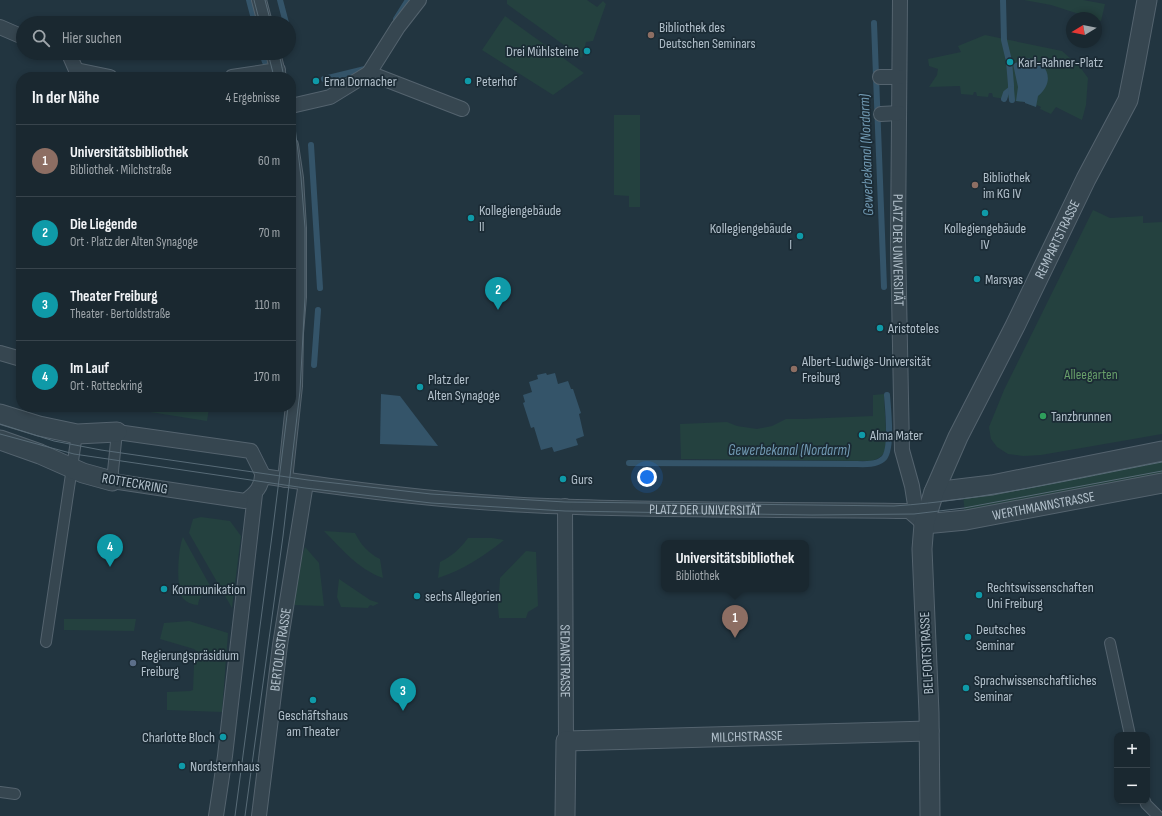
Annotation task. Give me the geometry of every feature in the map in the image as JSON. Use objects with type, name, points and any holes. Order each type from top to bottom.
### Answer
[{"type":"street","points":[[259,0],[263,16]]},
{"type":"street","points":[[296,105],[330,96],[369,73],[398,27],[419,0]]},
{"type":"street","name":"PLATZ DER UNIVERSITÄT","points":[[565,506],[620,508],[912,508],[912,486],[902,450],[898,242],[900,0]]},
{"type":"street","name":"REMPARTSTRASSE","points":[[934,492],[958,438],[1015,326],[1086,179],[1128,100],[1147,0]]},
{"type":"street","points":[[0,27],[16,34]]},
{"type":"street","points":[[71,60],[74,72]]},
{"type":"street","points":[[275,60],[278,72]]},
{"type":"street","points":[[369,73],[462,109]]},
{"type":"street","points":[[880,77],[900,77]]},
{"type":"street","points":[[881,114],[899,113]]},
{"type":"street","points":[[296,178],[299,228],[300,297],[296,333]]},
{"type":"street","points":[[0,353],[16,356]]},
{"type":"street","points":[[285,480],[292,412]]},
{"type":"street","points":[[0,414],[39,426],[77,434],[117,432],[251,451],[262,472],[262,476],[255,494],[225,756],[216,816]]},
{"type":"street","name":"ROTTECKRING","points":[[0,440],[40,454],[72,469],[112,481],[245,501],[255,494]]},
{"type":"street","points":[[924,524],[912,508],[934,492],[992,485],[1162,451]]},
{"type":"street","points":[[262,476],[336,488],[431,498],[565,506]]},
{"type":"street","name":"BERTOLDSTRASSE","points":[[259,816],[280,645],[306,483]]},
{"type":"street","name":"WERTHMANNSTRASSE","points":[[924,524],[966,520],[1162,483]]},
{"type":"street","name":"BELFORTSTRASSE","points":[[930,816],[929,731],[922,549],[924,524],[934,492]]},
{"type":"street","name":"SEDANSTRASSE","points":[[565,506],[565,816]]},
{"type":"street","name":"MILCHSTRASSE","points":[[566,741],[929,731]]},
{"type":"lane","points":[[112,481],[117,432]]},
{"type":"lane","points":[[46,642],[77,434]]},
{"type":"lane","points":[[1110,643],[1129,732]]},
{"type":"lane","points":[[0,792],[16,794]]},
{"type":"lane","points":[[1146,804],[1158,816]]},
{"type":"green space","points":[[507,0],[587,0],[597,7],[603,1],[606,4],[593,41],[586,42],[582,58],[507,4]]},
{"type":"green space","points":[[1024,0],[1083,0],[1105,4],[1102,17],[1102,12],[1073,12],[1051,5]]},
{"type":"green space","points":[[505,16],[584,73],[553,95],[482,50]]},
{"type":"green space","points":[[985,35],[1062,51],[1080,67],[1088,78],[1086,105],[1082,120],[1056,107],[1051,114],[1040,109],[1041,107],[1037,105],[1036,107],[1022,101],[1009,100],[1009,98],[1006,97],[1005,99],[993,97],[992,93],[989,93],[988,97],[977,96],[976,92],[974,92],[973,95],[961,94],[960,86],[929,87],[937,75],[938,69],[929,66],[928,59],[961,52],[958,46]]},
{"type":"green space","points":[[614,115],[640,115],[640,207],[629,207],[629,196],[614,195]]},
{"type":"green space","name":"Alleegarten","points":[[1093,210],[1110,218],[1143,216],[1143,223],[1162,222],[1162,434],[1041,455],[1023,456],[1008,454],[997,447],[991,439],[989,427],[1004,390]]},
{"type":"green space","points":[[884,394],[886,445],[881,456],[871,461],[681,459],[680,424],[727,422],[737,426],[757,429],[772,426],[786,419],[873,416],[873,395]]},
{"type":"green space","points":[[150,412],[208,412],[207,421]]},
{"type":"green space","points":[[1162,458],[1162,476],[965,514],[963,495]]},
{"type":"green space","points":[[201,517],[230,521],[241,536],[232,608],[189,533],[193,519]]},
{"type":"green space","points":[[324,531],[355,533],[365,548],[380,559],[383,578],[358,564]]},
{"type":"green space","points":[[183,537],[214,593],[203,595],[198,605],[192,604],[185,600],[180,591],[178,567]]},
{"type":"green space","points":[[468,538],[492,538],[504,540],[473,562],[438,578],[440,562],[456,552]]},
{"type":"green space","points":[[305,547],[319,563],[324,606],[293,605],[301,559]]},
{"type":"green space","points":[[526,551],[536,552],[538,606],[528,612],[526,618],[499,618],[498,607],[500,578]]},
{"type":"green space","points":[[339,579],[370,600],[379,603],[373,606],[371,605],[368,608],[341,607],[337,597]]},
{"type":"green space","points":[[64,619],[136,619],[134,631],[64,630]]},
{"type":"green space","points":[[189,621],[228,633],[222,712],[167,710],[167,692],[193,690],[194,665],[198,652],[194,649],[160,639],[164,623]]},
{"type":"water","points":[[1028,58],[1041,64],[1045,69],[1048,79],[1047,85],[1038,96],[1036,107],[1025,102],[1016,101],[1018,87],[1013,64]]},
{"type":"water","points":[[546,373],[547,375],[555,373],[558,384],[568,381],[571,389],[573,389],[581,413],[579,414],[584,436],[576,439],[578,445],[554,452],[552,447],[541,450],[534,427],[531,428],[523,403],[525,402],[523,395],[532,392],[529,382],[538,379],[537,375]]},
{"type":"water","points":[[381,394],[400,396],[438,446],[380,444]]},
{"type":"waterway","points":[[249,0],[253,16]]},
{"type":"waterway","points":[[280,0],[284,16]]},
{"type":"waterway","points":[[396,19],[408,0]]},
{"type":"waterway","points":[[1003,0],[1004,40],[1009,61],[1011,85],[1011,89],[1006,93],[1004,99]]},
{"type":"waterway","name":"Gewerbekanal (Nordarm)","points":[[874,23],[884,287]]},
{"type":"waterway","points":[[324,79],[365,69]]},
{"type":"waterway","points":[[1011,89],[1012,100]]},
{"type":"waterway","points":[[311,145],[320,288]]},
{"type":"waterway","points":[[314,365],[318,310]]},
{"type":"waterway","name":"Gewerbekanal (Nordarm)","points":[[629,463],[876,463],[883,459],[888,448],[889,419],[887,395]]},
{"type":"tram line","points":[[254,0],[258,16]]},
{"type":"tram line","points":[[265,0],[269,16]]},
{"type":"tram line","points":[[270,60],[273,72]]},
{"type":"tram line","points":[[280,60],[283,72]]},
{"type":"tram line","points":[[245,816],[283,536],[300,391],[305,297],[305,228],[296,135]]},
{"type":"tram line","points":[[235,816],[287,412]]},
{"type":"tram line","points":[[0,424],[54,441],[101,450],[308,480],[431,494],[565,502],[894,506],[995,494],[1162,462]]},
{"type":"tram line","points":[[0,434],[74,454],[305,488],[431,503],[565,511],[812,515],[914,514],[964,508],[1162,471]]},
{"type":"place","name":"Bibliothek des Deutschen Seminars","points":[[651,35]]},
{"type":"place","name":"Drei Mühlsteine","points":[[587,51]]},
{"type":"place","name":"Karl-Rahner-Platz","points":[[1010,62]]},
{"type":"place","name":"Erna Dornacher","points":[[316,81]]},
{"type":"place","name":"Peterhof","points":[[468,81]]},
{"type":"place","name":"Bibliothek im KG IV","points":[[975,185]]},
{"type":"place","name":"Kollegiengebäude IV","points":[[985,213]]},
{"type":"place","name":"Kollegiengebäude II","points":[[471,218]]},
{"type":"place","name":"Kollegiengebäude I","points":[[800,236]]},
{"type":"place","name":"Marsyas","points":[[977,279]]},
{"type":"place","name":"Die Liegende","points":[[498,310]]},
{"type":"place","name":"Aristoteles","points":[[880,328]]},
{"type":"place","name":"Albert-Ludwigs-Universität Freiburg","points":[[794,369]]},
{"type":"place","name":"Platz der Alten Synagoge","points":[[420,387]]},
{"type":"place","name":"Tanzbrunnen","points":[[1043,416]]},
{"type":"place","name":"Alma Mater","points":[[862,435]]},
{"type":"place","name":"Gurs","points":[[563,479]]},
{"type":"place","name":"Im Lauf","points":[[110,567]]},
{"type":"place","name":"Kommunikation","points":[[164,589]]},
{"type":"place","name":"Rechtswissenschaften Uni Freiburg","points":[[979,595]]},
{"type":"place","name":"sechs Allegorien","points":[[417,596]]},
{"type":"place","name":"Deutsches Seminar","points":[[968,637]]},
{"type":"place","name":"Universitätsbibliothek","points":[[735,638]]},
{"type":"place","name":"Regierungspräsidium Freiburg","points":[[133,663]]},
{"type":"place","name":"Sprachwissenschaftliches Seminar","points":[[966,688]]},
{"type":"place","name":"Geschäftshaus am Theater","points":[[313,700]]},
{"type":"place","name":"Theater Freiburg","points":[[403,711]]},
{"type":"place","name":"Charlotte Bloch","points":[[223,737]]},
{"type":"place","name":"Nordsternhaus","points":[[182,766]]}]
